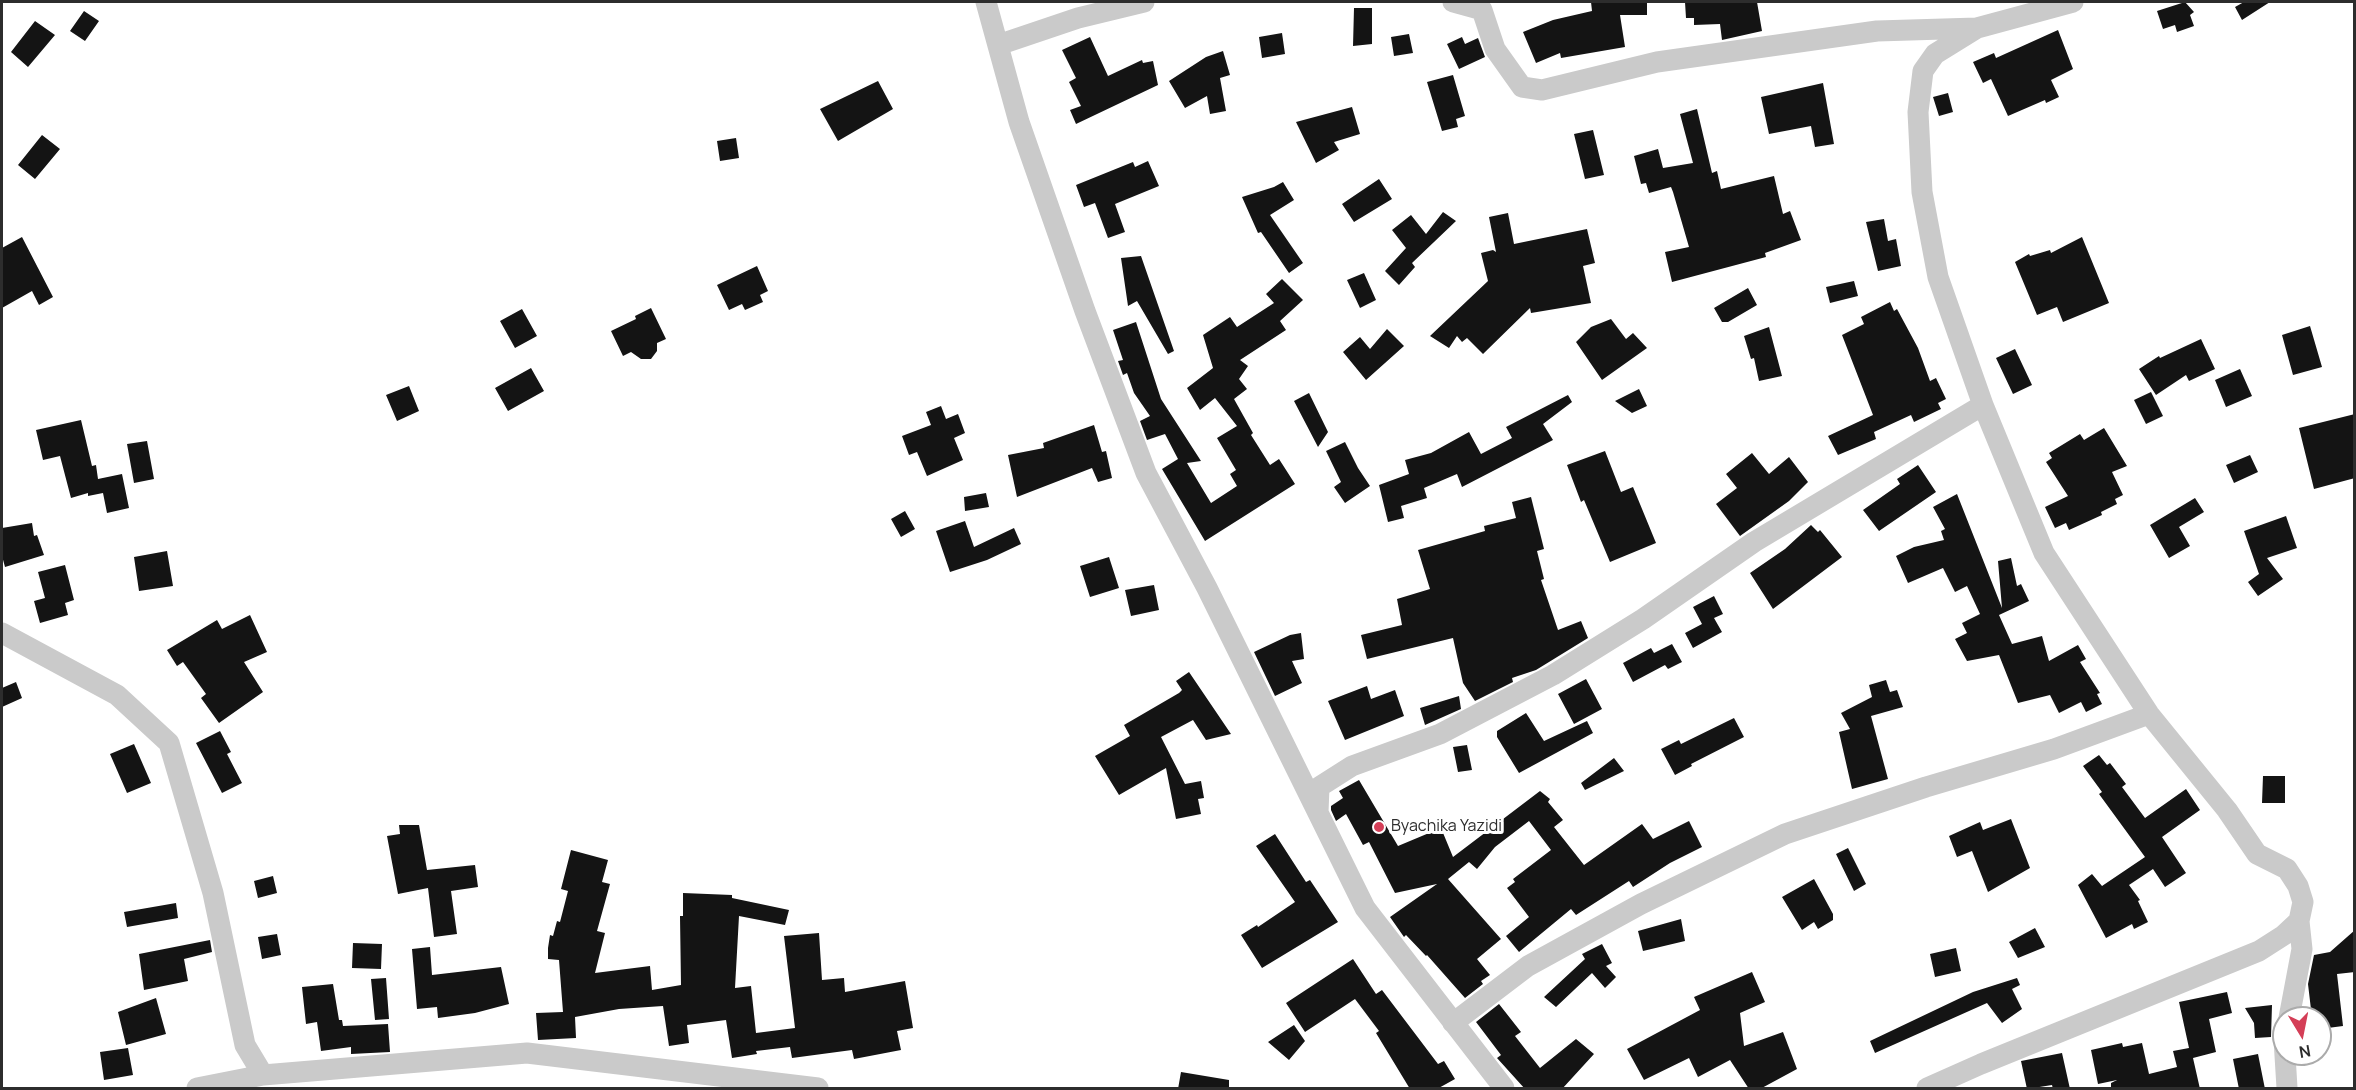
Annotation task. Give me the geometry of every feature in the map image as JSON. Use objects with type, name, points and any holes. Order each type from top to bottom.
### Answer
[{"type":"street","points":[[986,2],[1019,122],[1085,311],[1146,473],[1207,588],[1365,908],[1504,1089]]},
{"type":"street","points":[[998,45],[1078,18],[1144,2]]},
{"type":"street","points":[[1453,2],[1482,10],[1495,49],[1522,87],[1542,90],[1658,62],[1877,31],[1977,28],[2073,2]]},
{"type":"street","points":[[1977,28],[1935,54],[1923,71],[1918,112],[1922,192],[1938,277],[1983,405],[2044,553],[2149,714],[2227,810],[2257,854],[2288,869],[2298,886],[2303,902],[2299,921],[2302,949],[2291,1006]]},
{"type":"street","points":[[1318,816],[1320,787],[1352,765],[1440,734],[1553,675],[1643,619],[1754,542],[1983,405]]},
{"type":"street","points":[[2,633],[117,696],[170,743],[213,893],[245,1045],[263,1075]]},
{"type":"street","points":[[1453,1023],[1528,966],[1641,904],[1785,834],[1926,787],[2054,749],[2149,714]]},
{"type":"street","points":[[1927,1089],[1992,1059],[2259,951],[2284,935],[2299,921]]},
{"type":"street","points":[[197,1089],[263,1075],[527,1053],[818,1089]]},
{"type":"street","points":[[2286,1066],[2287,1089]]},
{"type":"building","points":[[1591,2],[1647,2],[1647,15],[1620,15],[1625,47],[1561,58],[1560,53],[1536,63],[1523,32],[1553,20],[1592,11]]},
{"type":"building","points":[[1685,2],[1757,2],[1762,31],[1722,40],[1720,24],[1694,25],[1694,18],[1686,18]]},
{"type":"building","points":[[2185,2],[2194,12],[2190,15],[2194,26],[2177,32],[2175,25],[2163,29],[2157,11]]},
{"type":"building","points":[[2244,2],[2270,2],[2242,20],[2235,7]]},
{"type":"building","points":[[1354,8],[1372,8],[1372,44],[1353,46]]},
{"type":"building","points":[[84,11],[99,21],[85,41],[70,31]]},
{"type":"building","points":[[35,21],[55,35],[28,67],[11,52]]},
{"type":"building","points":[[2058,30],[2073,69],[2051,80],[2059,97],[2046,103],[2045,100],[2008,116],[1991,79],[1983,83],[1973,62],[1994,53],[1996,58]]},
{"type":"building","points":[[1282,33],[1285,54],[1262,58],[1259,37]]},
{"type":"building","points":[[1409,34],[1413,53],[1394,56],[1391,37]]},
{"type":"building","points":[[1090,37],[1108,76],[1142,60],[1143,63],[1153,61],[1158,85],[1076,124],[1070,110],[1081,106],[1069,82],[1076,78],[1062,50]]},
{"type":"building","points":[[1462,37],[1465,44],[1478,38],[1485,57],[1459,69],[1447,44]]},
{"type":"building","points":[[1223,51],[1230,75],[1220,78],[1226,111],[1210,114],[1207,96],[1185,108],[1169,81],[1206,57]]},
{"type":"building","points":[[1453,75],[1465,116],[1456,119],[1458,127],[1442,131],[1427,82]]},
{"type":"building","points":[[878,81],[893,109],[838,141],[820,109]]},
{"type":"building","points":[[1823,83],[1834,144],[1815,147],[1811,126],[1769,134],[1761,97]]},
{"type":"building","points":[[1948,93],[1953,112],[1939,116],[1933,97]]},
{"type":"building","points":[[1352,107],[1360,134],[1334,142],[1339,150],[1316,163],[1296,122]]},
{"type":"building","points":[[1697,109],[1712,173],[1717,171],[1721,189],[1774,176],[1783,214],[1790,211],[1801,240],[1765,253],[1766,257],[1672,282],[1665,252],[1689,247],[1673,192],[1671,187],[1649,193],[1646,183],[1641,184],[1634,156],[1658,149],[1663,168],[1693,163],[1680,114]]},
{"type":"building","points":[[1593,130],[1604,175],[1585,179],[1574,134]]},
{"type":"building","points":[[42,135],[60,149],[35,179],[18,165]]},
{"type":"building","points":[[736,138],[739,158],[720,161],[717,141]]},
{"type":"building","points":[[1148,161],[1159,186],[1115,204],[1125,232],[1108,238],[1095,203],[1084,207],[1076,185],[1133,162],[1135,167]]},
{"type":"building","points":[[1379,179],[1392,199],[1354,222],[1342,204]]},
{"type":"building","points":[[1283,182],[1294,200],[1270,215],[1303,263],[1289,273],[1261,232],[1258,233],[1242,197]]},
{"type":"building","points":[[1443,212],[1456,221],[1412,263],[1415,267],[1399,285],[1385,271],[1406,248],[1392,230],[1411,215],[1426,234]]},
{"type":"building","points":[[1508,213],[1514,244],[1587,229],[1595,263],[1583,266],[1591,303],[1531,313],[1530,308],[1483,354],[1467,338],[1462,342],[1457,336],[1449,348],[1430,336],[1488,281],[1481,253],[1493,250],[1496,252],[1489,217]]},
{"type":"building","points":[[1884,219],[1888,241],[1896,239],[1901,266],[1878,271],[1866,222]]},
{"type":"building","points":[[22,237],[53,297],[39,305],[32,291],[2,308],[2,248]]},
{"type":"building","points":[[2082,237],[2109,303],[2063,322],[2057,307],[2037,315],[2015,262],[2029,254],[2030,256],[2050,250],[2051,253]]},
{"type":"building","points":[[1141,256],[1174,351],[1168,354],[1137,301],[1128,306],[1121,258]]},
{"type":"building","points":[[757,266],[768,291],[760,295],[763,302],[745,310],[742,304],[729,310],[717,285]]},
{"type":"building","points":[[1364,273],[1376,300],[1360,308],[1347,280]]},
{"type":"building","points":[[1282,279],[1303,300],[1280,321],[1286,330],[1240,360],[1248,366],[1239,379],[1247,389],[1234,399],[1253,433],[1251,435],[1270,465],[1279,459],[1295,484],[1205,541],[1162,469],[1178,459],[1165,434],[1147,440],[1140,421],[1150,416],[1134,393],[1127,373],[1123,375],[1118,361],[1123,360],[1113,330],[1136,322],[1161,399],[1201,461],[1187,463],[1211,503],[1237,486],[1230,474],[1236,470],[1217,438],[1237,426],[1215,398],[1200,410],[1187,388],[1213,368],[1203,335],[1230,317],[1237,327],[1274,303],[1266,294]]},
{"type":"building","points":[[1854,281],[1858,296],[1830,303],[1826,287]]},
{"type":"building","points":[[1748,288],[1757,305],[1728,322],[1722,322],[1714,308]]},
{"type":"building","points":[[1890,302],[1894,311],[1897,309],[1918,348],[1930,381],[1936,378],[1946,399],[1938,403],[1941,409],[1914,422],[1911,415],[1874,432],[1876,439],[1838,455],[1828,436],[1873,415],[1842,335],[1864,324],[1861,317]]},
{"type":"building","points":[[651,308],[666,339],[657,343],[657,351],[651,359],[641,359],[631,352],[623,356],[611,331],[636,319],[635,316]]},
{"type":"building","points":[[522,309],[537,336],[515,348],[500,321]]},
{"type":"building","points":[[1611,319],[1626,339],[1633,333],[1647,348],[1602,380],[1576,342],[1591,327]]},
{"type":"building","points":[[2310,326],[2322,367],[2293,375],[2282,335]]},
{"type":"building","points":[[1769,327],[1782,376],[1759,381],[1754,358],[1751,359],[1744,336]]},
{"type":"building","points":[[1387,329],[1404,346],[1366,380],[1343,352],[1360,337],[1370,349]]},
{"type":"building","points":[[2201,339],[2215,369],[2189,381],[2186,375],[2156,395],[2139,369],[2159,356],[2160,358]]},
{"type":"building","points":[[2015,349],[2032,385],[2013,394],[1996,358]]},
{"type":"building","points":[[531,368],[544,391],[508,411],[495,388]]},
{"type":"building","points":[[2240,369],[2252,396],[2226,407],[2215,380]]},
{"type":"building","points":[[409,386],[419,411],[397,421],[386,395]]},
{"type":"building","points":[[1639,389],[1647,406],[1632,413],[1615,401]]},
{"type":"building","points":[[2151,392],[2163,416],[2146,424],[2134,400]]},
{"type":"building","points":[[1309,393],[1328,432],[1318,447],[1294,401]]},
{"type":"building","points":[[1568,395],[1572,402],[1543,424],[1553,440],[1462,487],[1457,474],[1424,488],[1427,498],[1401,506],[1404,518],[1388,522],[1379,485],[1409,474],[1405,460],[1431,453],[1469,432],[1481,454],[1512,438],[1506,427]]},
{"type":"building","points":[[941,406],[946,419],[958,414],[965,433],[954,438],[963,460],[927,476],[917,452],[909,455],[902,436],[931,425],[926,412]]},
{"type":"building","points":[[2355,414],[2355,478],[2314,489],[2299,428]]},
{"type":"building","points":[[81,420],[92,466],[96,465],[98,479],[122,474],[129,508],[107,513],[103,493],[88,496],[88,493],[71,498],[60,456],[43,460],[36,430]]},
{"type":"building","points":[[1094,425],[1102,452],[1106,451],[1112,478],[1098,482],[1092,468],[1017,497],[1008,455],[1044,448],[1043,443]]},
{"type":"building","points":[[2104,428],[2127,466],[2112,472],[2123,495],[2115,499],[2117,504],[2101,512],[2102,515],[2069,530],[2066,523],[2055,528],[2045,507],[2068,496],[2046,462],[2052,458],[2049,453],[2080,434],[2084,440]]},
{"type":"building","points":[[147,441],[154,479],[134,483],[127,444]]},
{"type":"building","points":[[1345,442],[1370,486],[1345,503],[1334,487],[1341,482],[1326,451]]},
{"type":"building","points":[[1605,451],[1621,492],[1633,487],[1656,543],[1610,562],[1584,500],[1581,502],[1567,465]]},
{"type":"building","points":[[1752,453],[1769,474],[1789,457],[1808,482],[1789,501],[1740,536],[1716,504],[1737,488],[1726,474]]},
{"type":"building","points":[[2250,455],[2258,472],[2234,483],[2226,465]]},
{"type":"building","points":[[1918,465],[1936,492],[1879,531],[1863,510],[1900,484],[1897,479]]},
{"type":"building","points":[[986,493],[989,507],[965,511],[964,497]]},
{"type":"building","points":[[1957,494],[2002,608],[1998,561],[2011,558],[2017,586],[2021,584],[2029,601],[1999,615],[2012,644],[2042,636],[2049,661],[2078,645],[2086,659],[2080,662],[2100,693],[2097,694],[2102,704],[2086,712],[2081,702],[2059,713],[2050,695],[2018,703],[1999,655],[1967,661],[1955,639],[1967,633],[1962,623],[1980,614],[1967,586],[1955,592],[1943,568],[1908,583],[1896,556],[1914,547],[1944,540],[1941,531],[1945,529],[1933,507]]},
{"type":"building","points":[[1531,497],[1544,549],[1537,551],[1544,579],[1541,580],[1558,630],[1581,621],[1588,638],[1536,670],[1512,678],[1513,682],[1475,701],[1463,683],[1453,638],[1367,659],[1361,635],[1402,625],[1397,599],[1430,589],[1418,550],[1485,531],[1484,526],[1516,518],[1512,502]]},
{"type":"building","points":[[2195,498],[2204,512],[2179,527],[2190,546],[2169,558],[2150,525]]},
{"type":"building","points":[[905,511],[915,529],[901,537],[891,519]]},
{"type":"building","points":[[2286,516],[2297,548],[2267,558],[2283,579],[2258,596],[2248,582],[2259,574],[2244,531]]},
{"type":"building","points":[[965,521],[974,547],[1014,528],[1021,544],[987,560],[950,572],[936,531]]},
{"type":"building","points":[[32,523],[34,536],[37,535],[44,555],[5,567],[2,556],[2,528]]},
{"type":"building","points":[[1811,525],[1818,532],[1820,530],[1842,557],[1773,609],[1750,573],[1785,549]]},
{"type":"building","points":[[167,551],[173,586],[139,591],[134,557]]},
{"type":"building","points":[[1109,557],[1119,588],[1090,597],[1080,566]]},
{"type":"building","points":[[65,565],[74,600],[65,603],[68,615],[40,623],[34,601],[45,598],[38,572]]},
{"type":"building","points":[[1154,585],[1159,610],[1131,616],[1125,590]]},
{"type":"building","points":[[1714,596],[1723,614],[1714,618],[1722,632],[1693,648],[1685,633],[1702,624],[1693,607]]},
{"type":"building","points":[[250,615],[267,652],[244,662],[263,692],[219,723],[201,698],[206,694],[183,662],[177,666],[167,650],[217,620],[222,629]]},
{"type":"building","points":[[1301,633],[1304,659],[1292,661],[1302,683],[1275,696],[1254,652],[1290,635]]},
{"type":"building","points":[[1672,644],[1682,662],[1668,669],[1665,665],[1633,682],[1623,663],[1651,648],[1654,653]]},
{"type":"building","points":[[1189,672],[1231,734],[1206,740],[1193,720],[1161,737],[1185,784],[1201,781],[1204,798],[1198,799],[1201,814],[1176,819],[1166,768],[1119,795],[1095,756],[1130,736],[1124,725],[1179,693],[1182,690],[1176,681]]},
{"type":"building","points":[[1586,679],[1602,709],[1574,724],[1558,694]]},
{"type":"building","points":[[1886,680],[1890,692],[1897,690],[1903,707],[1871,716],[1888,779],[1852,789],[1839,732],[1850,729],[1841,713],[1872,697],[1869,685]]},
{"type":"building","points":[[16,682],[22,698],[2,707],[2,688]]},
{"type":"building","points":[[1367,686],[1371,699],[1395,690],[1404,716],[1345,740],[1328,701]]},
{"type":"building","points":[[1459,696],[1461,709],[1425,725],[1420,708]]},
{"type":"building","points":[[1526,713],[1544,741],[1587,721],[1593,733],[1519,773],[1497,737],[1497,731]]},
{"type":"building","points":[[1734,718],[1744,737],[1691,764],[1692,766],[1675,775],[1661,749],[1679,740],[1681,744]]},
{"type":"building","points":[[220,731],[231,752],[227,754],[242,783],[222,793],[196,743]]},
{"type":"building","points":[[134,744],[151,783],[127,793],[110,754]]},
{"type":"building","points":[[1467,745],[1472,770],[1458,772],[1453,747]]},
{"type":"building","points":[[2099,755],[2107,765],[2110,763],[2126,784],[2122,787],[2145,818],[2186,789],[2200,810],[2162,837],[2186,873],[2165,887],[2153,869],[2129,885],[2140,900],[2138,901],[2148,922],[2134,929],[2132,924],[2106,938],[2078,885],[2092,874],[2102,886],[2145,857],[2099,794],[2102,792],[2083,766]]},
{"type":"building","points":[[1614,758],[1624,771],[1585,790],[1581,783]]},
{"type":"building","points":[[2263,776],[2285,776],[2285,803],[2262,803]]},
{"type":"building","points":[[1359,780],[1398,846],[1441,828],[1453,857],[1540,791],[1550,799],[1548,802],[1563,820],[1554,827],[1584,865],[1642,824],[1653,839],[1689,821],[1702,847],[1670,863],[1633,887],[1629,881],[1576,915],[1571,909],[1519,952],[1506,936],[1529,917],[1507,888],[1515,882],[1513,879],[1551,850],[1529,821],[1495,847],[1477,869],[1469,862],[1448,879],[1501,939],[1477,959],[1490,975],[1481,981],[1483,984],[1465,998],[1427,955],[1406,935],[1404,937],[1390,917],[1437,884],[1395,893],[1369,842],[1363,845],[1346,814],[1336,821],[1331,806],[1343,798],[1339,791]]},
{"type":"building","points":[[2011,819],[2030,868],[1988,892],[1972,851],[1957,857],[1949,836],[1980,822],[1983,830]]},
{"type":"building","points":[[399,825],[419,825],[427,870],[475,865],[478,887],[451,891],[457,934],[434,937],[428,888],[398,894],[387,836],[400,834]]},
{"type":"building","points":[[1275,834],[1306,882],[1310,880],[1338,922],[1262,968],[1241,935],[1257,925],[1258,927],[1295,902],[1256,846]]},
{"type":"building","points":[[1848,848],[1866,884],[1854,891],[1836,854]]},
{"type":"building","points":[[571,850],[608,860],[602,882],[610,884],[597,931],[605,933],[595,973],[650,966],[652,990],[681,985],[680,916],[683,916],[683,893],[732,895],[732,898],[789,910],[785,925],[739,916],[735,988],[751,986],[756,1033],[795,1028],[784,936],[819,933],[822,980],[844,978],[845,992],[905,981],[913,1028],[897,1031],[901,1050],[854,1059],[852,1050],[792,1058],[790,1047],[756,1051],[757,1054],[732,1058],[726,1020],[687,1025],[689,1043],[669,1046],[663,1006],[619,1009],[575,1017],[576,1038],[538,1040],[536,1013],[563,1012],[559,960],[548,959],[548,948],[550,935],[553,936],[557,921],[560,922],[568,891],[561,889]]},
{"type":"building","points":[[273,876],[277,893],[258,898],[254,881]]},
{"type":"building","points":[[1814,879],[1833,914],[1833,920],[1818,929],[1814,922],[1802,930],[1782,897]]},
{"type":"building","points":[[176,903],[178,918],[127,927],[124,912]]},
{"type":"building","points":[[1681,919],[1685,941],[1643,951],[1638,931]]},
{"type":"building","points":[[2035,928],[2045,947],[2018,958],[2009,942]]},
{"type":"building","points":[[2355,930],[2355,972],[2337,974],[2343,1026],[2332,1027],[2332,1006],[2311,1006],[2308,984],[2314,955],[2330,952]]},
{"type":"building","points":[[277,934],[281,955],[262,959],[258,937]]},
{"type":"building","points":[[210,940],[212,952],[184,959],[188,981],[144,990],[139,954]]},
{"type":"building","points":[[353,943],[382,944],[381,969],[352,968]]},
{"type":"building","points":[[1602,944],[1612,963],[1606,966],[1616,977],[1605,988],[1592,973],[1556,1007],[1544,997],[1585,959],[1582,954]]},
{"type":"building","points":[[430,947],[432,975],[501,967],[509,1004],[475,1013],[438,1018],[437,1007],[417,1009],[412,949]]},
{"type":"building","points":[[1956,948],[1961,971],[1935,977],[1930,954]]},
{"type":"building","points":[[1353,959],[1376,994],[1382,990],[1438,1064],[1444,1061],[1455,1079],[1437,1089],[1410,1089],[1376,1033],[1379,1031],[1355,999],[1305,1032],[1286,1003]]},
{"type":"building","points":[[1752,972],[1765,1002],[1740,1013],[1744,1046],[1783,1032],[1797,1069],[1760,1089],[1749,1089],[1730,1060],[1698,1077],[1689,1058],[1644,1080],[1627,1049],[1700,1010],[1694,997]]},
{"type":"building","points":[[386,978],[389,1019],[375,1020],[371,979]]},
{"type":"building","points":[[2017,978],[2020,985],[2012,989],[2022,1009],[2002,1023],[1987,1003],[1875,1053],[1870,1041],[1973,992]]},
{"type":"building","points":[[333,984],[339,1020],[342,1020],[343,1026],[388,1024],[390,1052],[351,1054],[351,1047],[321,1051],[317,1022],[306,1024],[302,987]]},
{"type":"building","points":[[2227,992],[2232,1013],[2209,1019],[2216,1052],[2193,1058],[2200,1089],[2111,1089],[2111,1083],[2117,1080],[2098,1084],[2091,1050],[2122,1043],[2123,1047],[2142,1043],[2149,1074],[2177,1067],[2173,1051],[2189,1048],[2179,1002]]},
{"type":"building","points":[[156,998],[166,1034],[126,1045],[118,1012]]},
{"type":"building","points":[[1499,1004],[1521,1032],[1515,1036],[1540,1068],[1576,1039],[1594,1054],[1562,1089],[1525,1089],[1497,1058],[1501,1055],[1476,1022]]},
{"type":"building","points":[[2272,1005],[2271,1037],[2255,1038],[2254,1023],[2245,1008]]},
{"type":"building","points":[[1294,1025],[1305,1041],[1289,1060],[1268,1042]]},
{"type":"building","points":[[128,1048],[133,1075],[104,1080],[100,1052]]},
{"type":"building","points":[[2062,1053],[2070,1089],[2053,1089],[2052,1085],[2027,1089],[2021,1061]]},
{"type":"building","points":[[2258,1054],[2265,1089],[2239,1089],[2233,1059]]},
{"type":"building","points":[[1181,1072],[1229,1080],[1229,1089],[1178,1089]]},
{"type":"place","name":"Byachika Yazidi","points":[[1379,827]]}]
